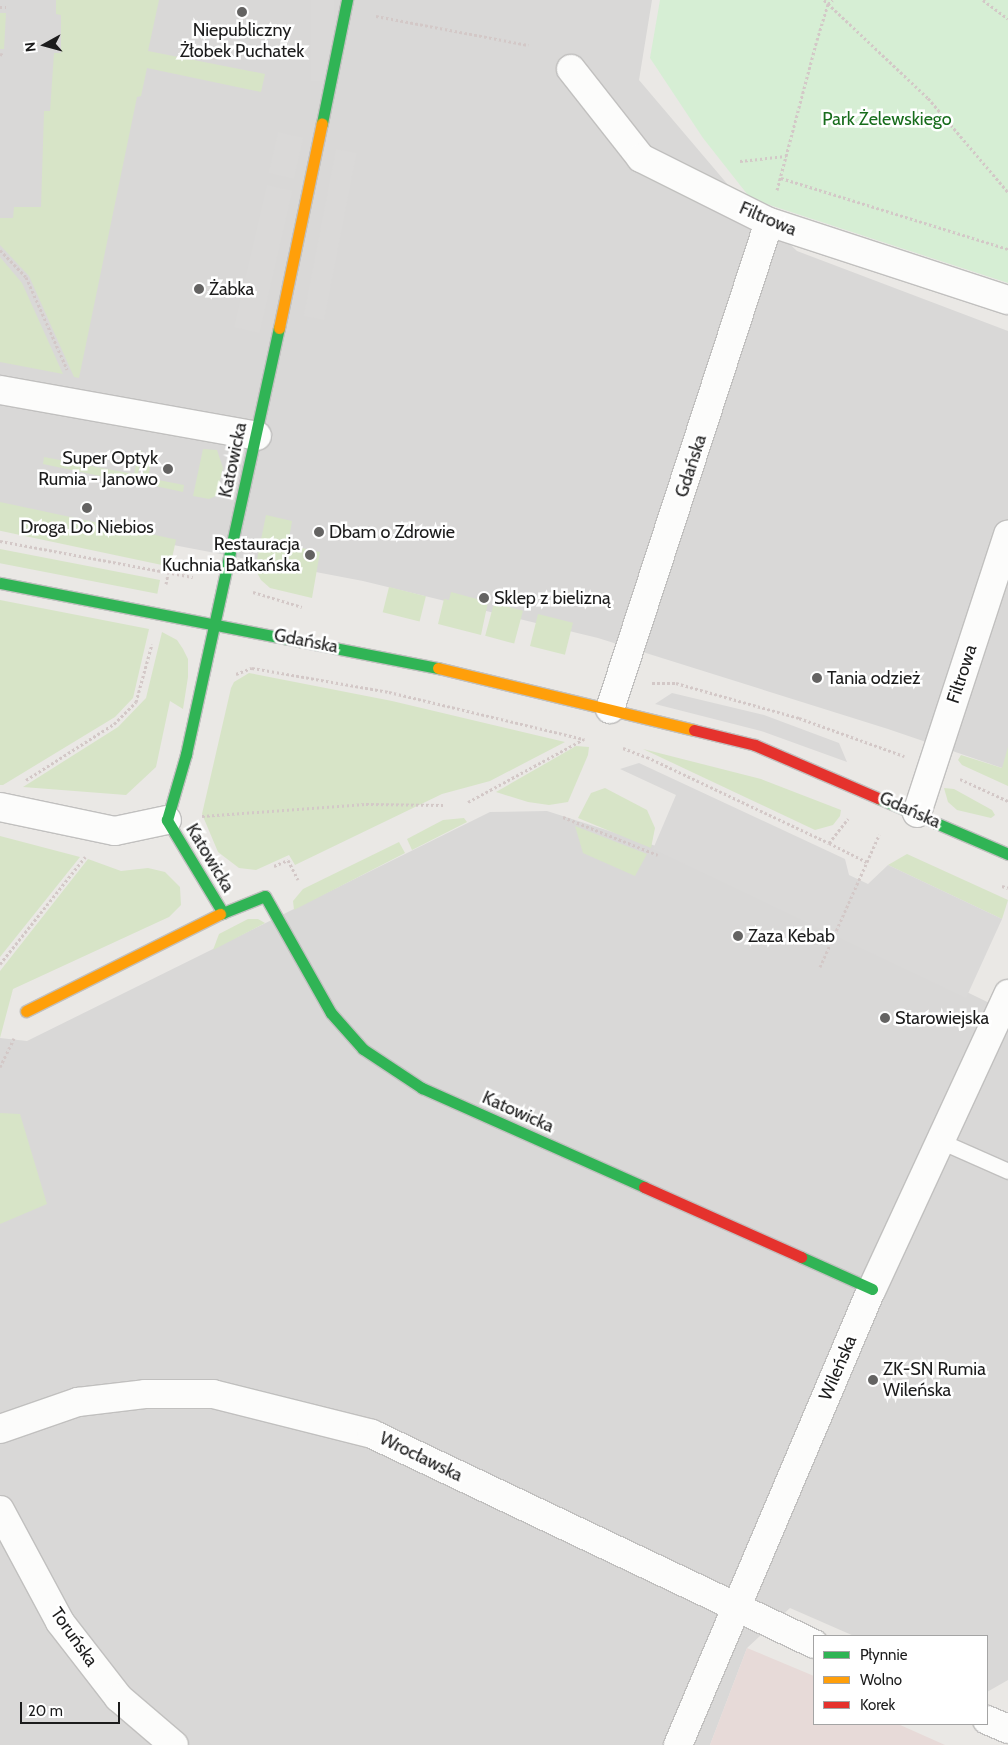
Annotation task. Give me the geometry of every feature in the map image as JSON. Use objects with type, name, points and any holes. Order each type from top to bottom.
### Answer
[{"type":"street","name":"Katowicka","points":[[223,913],[167,820],[186,754],[257,436],[346,5]]},
{"type":"street","name":"Filtrowa","points":[[571,69],[642,158],[769,222],[1008,300]]},
{"type":"street","name":"Gdańska","points":[[610,709],[769,222]]},
{"type":"street","points":[[0,390],[257,436]]},
{"type":"street","name":"Filtrowa","points":[[917,813],[1008,535]]},
{"type":"street","name":"Gdańska","points":[[0,583],[431,666],[755,744],[1008,854]]},
{"type":"street","points":[[0,807],[115,831],[167,820]]},
{"type":"street","name":"Katowicka","points":[[26,1011],[223,913],[266,896],[331,1013],[363,1050],[422,1088],[872,1289]]},
{"type":"street","name":"Wileńska","points":[[678,1745],[734,1608],[872,1289],[1008,994]]},
{"type":"street","name":"Wrocławska","points":[[0,1429],[78,1402],[145,1394],[223,1396],[372,1434],[734,1608],[813,1644]]},
{"type":"street","name":"Toruńska","points":[[0,1510],[60,1622],[119,1698],[174,1745]]},
{"type":"street","points":[[988,1720],[1008,1729]]},
{"type":"lane","points":[[940,1141],[1008,1171]]},
{"type":"path","points":[[824,0],[928,98],[1008,192]]},
{"type":"path","points":[[769,222],[828,4],[832,0]]},
{"type":"path","points":[[983,0],[1008,19]]},
{"type":"path","points":[[346,5],[528,45]]},
{"type":"path","points":[[0,7],[6,7]]},
{"type":"path","points":[[740,161],[786,156]]},
{"type":"path","points":[[780,178],[1008,249]]},
{"type":"path","points":[[0,250],[26,277],[69,373]]},
{"type":"path","points":[[0,541],[168,574],[200,578]]},
{"type":"path","points":[[20,783],[114,724],[136,702],[160,613],[168,574]]},
{"type":"path","points":[[229,677],[252,668],[389,692],[584,739],[468,802]]},
{"type":"path","points":[[650,684],[676,683],[799,718],[907,757]]},
{"type":"path","points":[[623,748],[647,756],[867,862]]},
{"type":"path","points":[[957,778],[1008,801]]},
{"type":"path","points":[[194,816],[366,804],[443,805]]},
{"type":"path","points":[[829,843],[844,828],[852,810]]},
{"type":"path","points":[[563,817],[658,855]]},
{"type":"path","points":[[820,967],[879,835]]},
{"type":"path","points":[[0,964],[86,856]]},
{"type":"path","points":[[267,870],[288,860],[298,880]]},
{"type":"shaded area","points":[[0,0],[652,0],[639,80],[729,186],[797,251],[1008,331],[1008,770],[888,729],[598,638],[363,581],[0,512]]},
{"type":"shaded area","points":[[311,0],[334,0],[334,81],[311,81]]},
{"type":"shaded area","points":[[278,132],[303,138],[294,179],[269,173]]},
{"type":"shaded area","points":[[336,149],[357,153],[324,320],[304,316]]},
{"type":"shaded area","points":[[267,185],[292,191],[259,333],[234,327]]},
{"type":"shaded area","points":[[672,693],[764,715],[839,743],[847,762],[761,731],[655,704]]},
{"type":"shaded area","points":[[639,763],[845,859],[849,875],[868,884],[888,865],[1002,919],[966,998],[653,849],[676,795],[620,769]]},
{"type":"shaded area","points":[[547,811],[684,855],[1008,1012],[1008,1680],[988,1691],[988,1635],[852,1635],[790,1608],[747,1648],[710,1745],[0,1745],[0,1038],[27,1041],[490,812]]},
{"type":"shaded area","points":[[747,1648],[813,1676],[813,1725],[900,1725],[945,1745],[710,1745]]},
{"type":"green space","points":[[56,0],[159,0],[148,51],[265,74],[261,92],[147,68],[141,96],[137,97],[79,378],[74,377],[29,276],[0,245],[0,218],[13,218],[14,207],[41,207],[44,111],[50,111],[54,53],[61,53],[61,15],[56,14]]},
{"type":"green space","name":"Park Żelewskiego","points":[[660,0],[1008,0],[1008,283],[751,199],[703,138],[650,58]]},
{"type":"green space","points":[[0,13],[6,13],[4,49],[0,49]]},
{"type":"green space","points":[[0,257],[22,283],[63,374],[0,362]]},
{"type":"green space","points":[[203,449],[217,450],[223,468],[216,496],[209,499],[193,496]]},
{"type":"green space","points":[[139,450],[143,452],[137,477],[129,482],[43,464],[44,457],[134,474]]},
{"type":"green space","points":[[148,452],[152,454],[148,478],[184,485],[183,492],[141,483]]},
{"type":"green space","points":[[0,502],[176,539],[170,567],[0,531]]},
{"type":"green space","points":[[266,515],[292,521],[288,545],[320,552],[312,598],[270,588],[261,580],[255,569]]},
{"type":"green space","points":[[0,549],[160,580],[157,594],[0,563]]},
{"type":"green space","points":[[389,587],[426,596],[420,621],[383,612]]},
{"type":"green space","points":[[451,592],[488,602],[481,635],[438,624],[444,599],[449,600]]},
{"type":"green space","points":[[0,600],[149,629],[133,698],[115,717],[3,785],[0,785]]},
{"type":"green space","points":[[494,603],[523,611],[514,644],[485,636]]},
{"type":"green space","points":[[538,614],[573,623],[565,655],[530,646]]},
{"type":"green space","points":[[162,632],[177,640],[183,649],[188,659],[188,677],[183,709],[170,701],[156,767],[126,795],[23,787],[118,727],[146,698]]},
{"type":"green space","points":[[249,673],[392,701],[565,742],[490,781],[442,794],[295,865],[289,855],[256,870],[239,868],[218,852],[202,814],[231,688],[234,682]]},
{"type":"green space","points":[[576,746],[589,747],[588,755],[568,802],[549,805],[528,802],[496,792]]},
{"type":"green space","points":[[1008,747],[1008,786],[962,765],[958,760],[961,755],[1002,768]]},
{"type":"green space","points":[[643,749],[761,779],[841,810],[840,816],[833,825],[815,830]]},
{"type":"green space","points":[[605,788],[647,810],[655,828],[651,848],[578,818],[591,793]]},
{"type":"green space","points":[[944,788],[954,789],[992,810],[995,815],[991,818],[957,810],[948,802]]},
{"type":"green space","points":[[464,818],[467,822],[412,850],[407,839],[443,820]]},
{"type":"green space","points":[[575,826],[647,854],[635,876],[583,853]]},
{"type":"green space","points":[[0,836],[80,857],[0,957]]},
{"type":"green space","points":[[399,842],[405,853],[294,910],[293,901],[303,889]]},
{"type":"green space","points":[[907,854],[1008,900],[1002,919],[888,865]]},
{"type":"green space","points":[[88,859],[121,871],[148,868],[165,872],[180,887],[181,905],[169,917],[13,989],[0,1038],[0,971]]},
{"type":"green space","points":[[248,919],[258,919],[265,923],[213,950],[219,934]]},
{"type":"green space","points":[[0,1113],[20,1114],[47,1204],[0,1224]]},
{"type":"traffic: fast","points":[[322,123],[347,0]]},
{"type":"traffic: fast","points":[[223,913],[167,820],[186,754],[279,328]]},
{"type":"traffic: fast","points":[[0,583],[438,668]]},
{"type":"traffic: fast","points":[[878,798],[1008,854]]},
{"type":"traffic: fast","points":[[220,914],[265,896],[331,1013],[363,1049],[422,1088],[644,1187]]},
{"type":"traffic: fast","points":[[801,1257],[872,1289]]},
{"type":"traffic: slow","points":[[279,328],[322,123]]},
{"type":"traffic: slow","points":[[438,668],[694,730]]},
{"type":"traffic: slow","points":[[26,1011],[220,914]]},
{"type":"traffic: jam","points":[[694,730],[755,745],[878,798]]},
{"type":"traffic: jam","points":[[644,1187],[801,1257]]},
{"type":"place","name":"Niepubliczny Żłobek Puchatek","points":[[242,12]]},
{"type":"place","name":"Żabka","points":[[199,289]]},
{"type":"place","name":"Super Optyk Rumia - Janowo","points":[[168,469]]},
{"type":"place","name":"Droga Do Niebios","points":[[87,508]]},
{"type":"place","name":"Dbam o Zdrowie","points":[[319,532]]},
{"type":"place","name":"Restauracja Kuchnia Bałkańska","points":[[310,555]]},
{"type":"place","name":"Sklep z bielizną","points":[[484,598]]},
{"type":"place","name":"Tania odzież","points":[[817,678]]},
{"type":"place","name":"Zaza Kebab","points":[[738,936]]},
{"type":"place","name":"Starowiejska","points":[[885,1018]]},
{"type":"place","name":"ZK-SN Rumia Wileńska","points":[[873,1380]]}]
